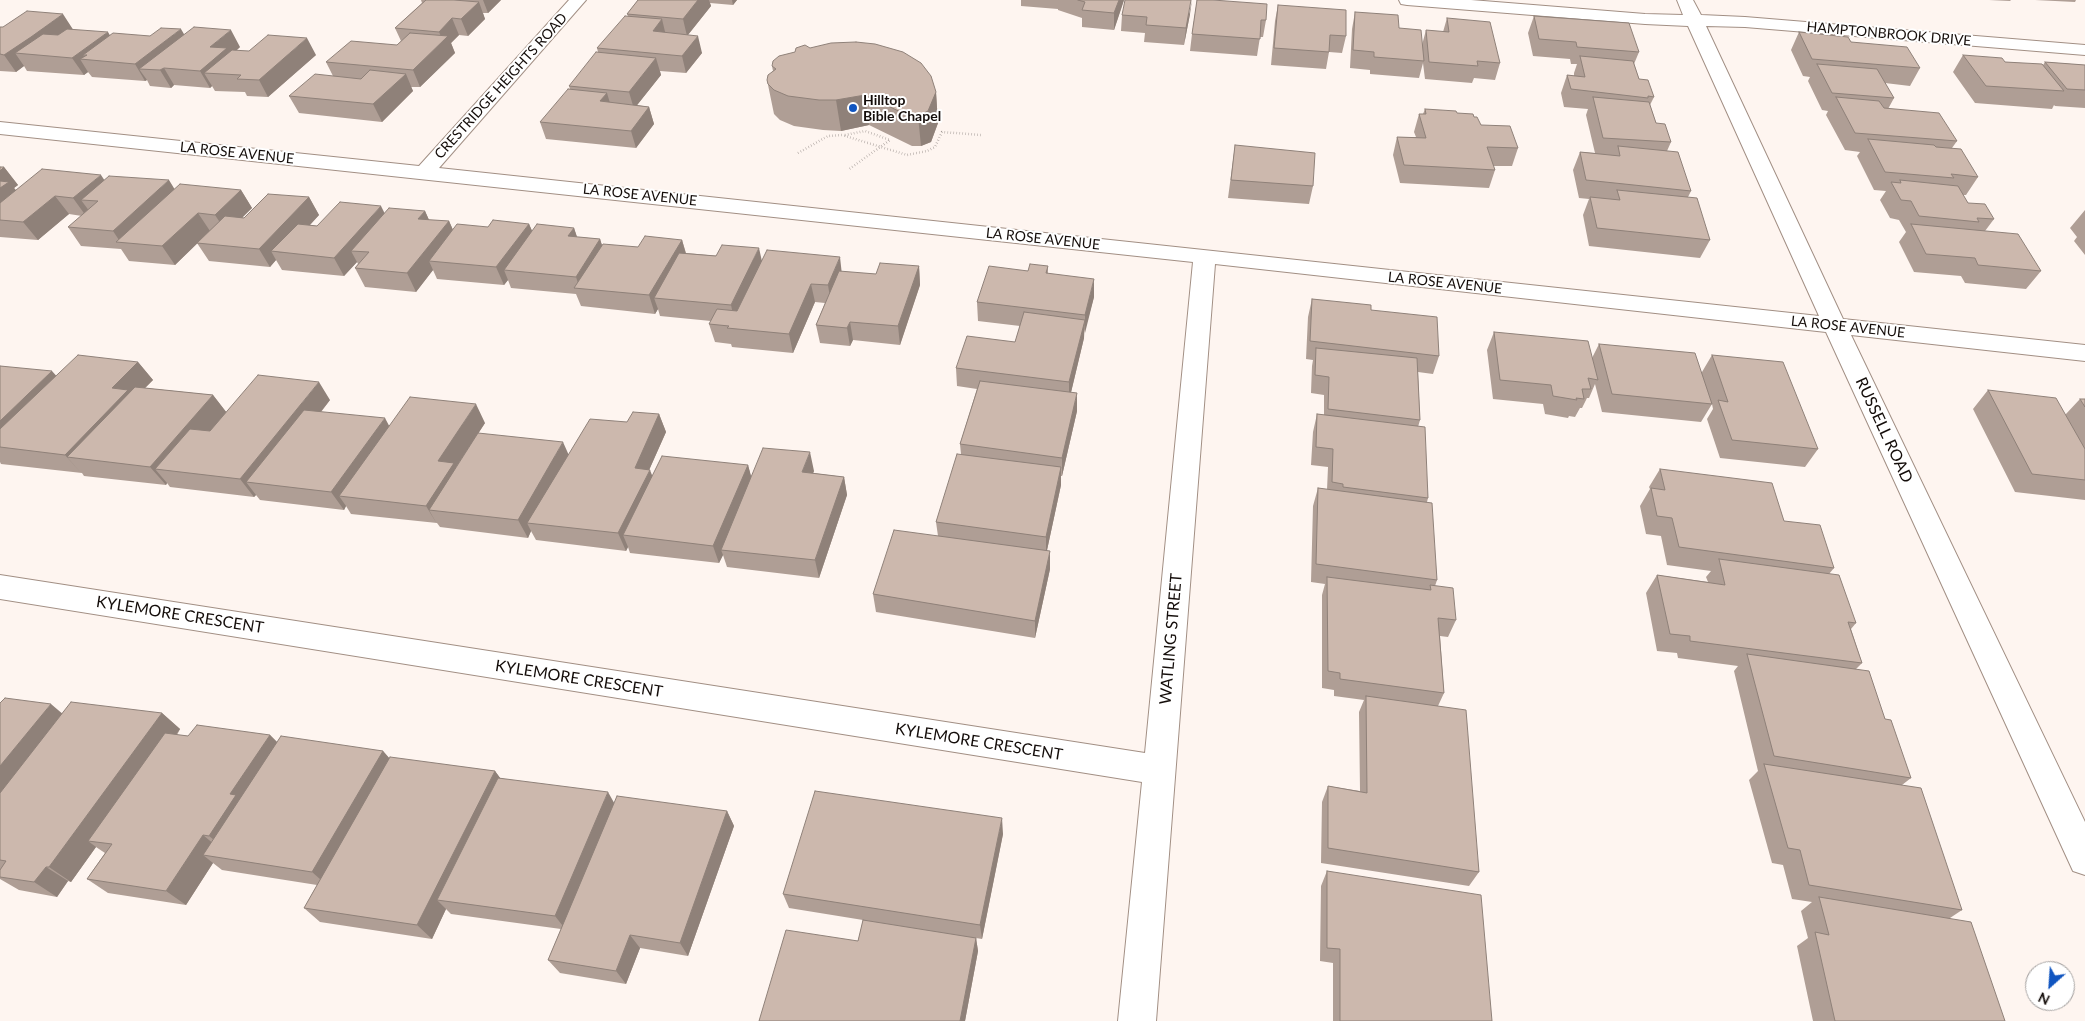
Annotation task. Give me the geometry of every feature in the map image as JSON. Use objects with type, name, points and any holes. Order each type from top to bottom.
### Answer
[{"type":"street","name":"CRESTRIDGE HEIGHTS ROAD","points":[[425,172],[578,0]]},
{"type":"street","name":"HAMPTONBROOK DRIVE","points":[[1407,0],[1645,19],[1689,10],[1745,22],[2085,50]]},
{"type":"street","name":"RUSSELL ROAD","points":[[1689,10],[1834,326],[2085,858]]},
{"type":"street","name":"LA ROSE AVENUE","points":[[0,128],[1205,256],[2085,353]]},
{"type":"street","name":"WATLING STREET","points":[[1137,1021],[1205,256]]},
{"type":"street","name":"KYLEMORE CRESCENT","points":[[0,586],[1159,770]]},
{"type":"path","points":[[798,153],[828,136],[869,131],[890,140],[848,170]]},
{"type":"path","points":[[842,135],[907,155],[927,151],[935,147],[942,132],[982,135]]},
{"type":"building","points":[[426,0],[479,2],[461,19],[452,18],[439,32],[395,28]]},
{"type":"building","points":[[638,0],[698,0],[683,19],[627,14]]},
{"type":"building","points":[[1078,0],[1119,0],[1114,13],[1082,10],[1085,2]]},
{"type":"building","points":[[1125,0],[1191,0],[1186,28],[1146,25],[1147,17],[1122,15]]},
{"type":"building","points":[[1197,0],[1267,4],[1266,20],[1261,20],[1260,39],[1192,34]]},
{"type":"building","points":[[1278,5],[1346,10],[1346,36],[1330,35],[1329,52],[1274,48]]},
{"type":"building","points":[[27,11],[63,14],[4,55],[0,54],[0,27],[3,27]]},
{"type":"building","points":[[1355,12],[1398,15],[1399,28],[1421,30],[1424,61],[1374,57],[1374,52],[1353,50]]},
{"type":"building","points":[[625,16],[662,19],[653,31],[698,36],[682,56],[597,48]]},
{"type":"building","points":[[1534,16],[1629,23],[1639,52],[1577,47],[1576,42],[1539,39]]},
{"type":"building","points":[[1447,18],[1490,22],[1500,63],[1477,61],[1478,66],[1429,62],[1426,30],[1449,32]]},
{"type":"building","points":[[194,27],[231,30],[210,47],[227,48],[200,71],[164,68],[160,70],[139,69]]},
{"type":"building","points":[[161,28],[181,29],[135,64],[80,59],[113,33],[150,36]]},
{"type":"building","points":[[67,29],[108,32],[72,58],[15,53],[43,34],[58,35]]},
{"type":"building","points":[[1799,32],[1848,37],[1851,42],[1907,47],[1920,68],[1812,59]]},
{"type":"building","points":[[410,33],[448,36],[413,70],[326,62],[351,41],[397,45]]},
{"type":"building","points":[[268,35],[307,38],[259,80],[237,79],[241,75],[204,73],[232,50],[249,51]]},
{"type":"building","points":[[856,42],[875,44],[903,52],[921,63],[931,76],[936,92],[928,111],[918,116],[909,116],[865,95],[836,100],[788,96],[774,90],[768,84],[768,75],[776,69],[772,66],[773,61],[779,56],[795,52],[796,48],[805,45],[810,48],[831,43]]},
{"type":"building","points":[[596,52],[656,58],[629,92],[569,86]]},
{"type":"building","points":[[1963,55],[2002,58],[2005,62],[2042,64],[2064,91],[1986,86]]},
{"type":"building","points":[[1580,56],[1633,61],[1639,79],[1648,80],[1654,97],[1648,96],[1648,98],[1571,89],[1567,75],[1585,77]]},
{"type":"building","points":[[2045,62],[2085,65],[2085,90],[2067,89]]},
{"type":"building","points":[[1817,64],[1877,69],[1894,98],[1832,93]]},
{"type":"building","points":[[370,70],[406,74],[373,104],[289,96],[315,74],[361,79]]},
{"type":"building","points":[[568,89],[607,93],[600,101],[649,107],[631,131],[540,122]]},
{"type":"building","points":[[1593,97],[1649,102],[1656,123],[1665,124],[1671,142],[1603,138]]},
{"type":"building","points":[[1836,97],[1879,101],[1884,108],[1939,113],[1957,141],[1855,133]]},
{"type":"building","points":[[1425,109],[1473,114],[1481,125],[1510,126],[1518,148],[1487,147],[1495,170],[1404,165],[1397,137],[1426,138],[1419,114],[1426,114]]},
{"type":"building","points":[[1868,139],[1961,149],[1978,177],[1951,174],[1954,178],[1885,172]]},
{"type":"building","points":[[1235,145],[1315,153],[1313,186],[1231,180]]},
{"type":"building","points":[[1618,146],[1678,152],[1691,191],[1586,180],[1580,152],[1620,156]]},
{"type":"building","points":[[42,169],[101,175],[73,198],[55,196],[23,222],[0,220],[0,203]]},
{"type":"building","points":[[109,176],[169,180],[113,231],[68,227],[98,201],[81,200]]},
{"type":"building","points":[[1900,180],[1958,186],[1968,203],[1985,204],[1994,219],[1977,218],[1979,222],[1919,216],[1911,201],[1901,200],[1891,182],[1901,183]]},
{"type":"building","points":[[0,181],[9,182],[0,188]]},
{"type":"building","points":[[180,184],[241,190],[215,215],[198,213],[162,246],[116,242]]},
{"type":"building","points":[[1617,190],[1697,198],[1710,240],[1597,228],[1590,197],[1620,200]]},
{"type":"building","points":[[268,194],[309,197],[259,249],[197,243],[225,216],[244,218]]},
{"type":"building","points":[[340,202],[381,206],[334,258],[271,251],[298,224],[317,226]]},
{"type":"building","points":[[389,208],[425,211],[418,219],[449,221],[407,273],[355,268],[369,252],[351,251]]},
{"type":"building","points":[[493,220],[529,224],[496,267],[429,261],[457,224],[488,227]]},
{"type":"building","points":[[537,224],[574,228],[568,236],[600,239],[576,277],[504,270]]},
{"type":"building","points":[[1911,224],[2018,234],[2041,271],[1978,265],[1975,258],[1926,254]]},
{"type":"building","points":[[645,236],[682,240],[649,295],[574,288],[603,244],[638,247]]},
{"type":"building","points":[[722,245],[759,248],[731,305],[654,298],[679,253],[716,256]]},
{"type":"building","points":[[767,250],[840,257],[828,285],[811,284],[789,334],[727,328],[729,326],[709,324],[717,309],[737,311]]},
{"type":"building","points":[[880,263],[919,266],[898,326],[850,322],[847,328],[816,325],[839,271],[876,274]]},
{"type":"building","points":[[1030,264],[1048,266],[1046,273],[1094,279],[1085,315],[977,302],[989,266],[1028,271]]},
{"type":"building","points":[[1312,299],[1371,305],[1371,310],[1437,317],[1439,356],[1310,341]]},
{"type":"building","points":[[1024,312],[1085,320],[1069,382],[956,368],[967,336],[1015,342]]},
{"type":"building","points":[[1494,332],[1588,341],[1598,380],[1588,378],[1591,389],[1582,389],[1584,399],[1576,398],[1577,400],[1553,396],[1551,385],[1500,380]]},
{"type":"building","points":[[1599,344],[1695,353],[1712,404],[1612,394]]},
{"type":"building","points":[[1316,348],[1417,358],[1420,420],[1328,409],[1329,377],[1315,375]]},
{"type":"building","points":[[78,355],[138,362],[112,388],[128,390],[65,455],[0,447],[0,429]]},
{"type":"building","points":[[1712,355],[1783,362],[1818,449],[1732,440],[1718,400],[1728,402]]},
{"type":"building","points":[[0,366],[52,371],[0,421]]},
{"type":"building","points":[[258,375],[319,382],[240,479],[155,469],[190,429],[210,431]]},
{"type":"building","points":[[980,381],[1077,393],[1062,458],[960,444]]},
{"type":"building","points":[[135,387],[213,395],[150,467],[67,457]]},
{"type":"building","points":[[1988,390],[2056,398],[2085,449],[2085,480],[2032,474]]},
{"type":"building","points":[[410,397],[476,404],[438,461],[454,463],[426,506],[339,496]]},
{"type":"building","points":[[2080,399],[2085,399],[2085,407]]},
{"type":"building","points":[[304,410],[385,418],[331,492],[246,482]]},
{"type":"building","points":[[633,412],[659,414],[635,468],[650,470],[618,533],[527,523],[590,419],[627,422]]},
{"type":"building","points":[[1317,414],[1425,427],[1428,498],[1343,487],[1343,484],[1332,482],[1333,449],[1316,447]]},
{"type":"building","points":[[478,433],[563,442],[518,520],[429,510]]},
{"type":"building","points":[[763,448],[810,452],[802,472],[844,477],[815,560],[721,550]]},
{"type":"building","points":[[957,454],[1061,467],[1046,537],[936,522]]},
{"type":"building","points":[[662,456],[748,465],[713,546],[623,535]]},
{"type":"building","points":[[1660,469],[1772,483],[1784,521],[1820,525],[1834,568],[1679,547],[1672,518],[1657,516],[1651,488],[1665,490]]},
{"type":"building","points":[[1318,488],[1432,503],[1437,580],[1316,564]]},
{"type":"building","points":[[894,530],[1050,551],[1035,621],[873,594]]},
{"type":"building","points":[[1719,559],[1839,575],[1856,623],[1848,622],[1862,663],[1690,641],[1690,636],[1670,634],[1657,575],[1725,585]]},
{"type":"building","points":[[1327,577],[1431,590],[1430,585],[1453,588],[1456,620],[1438,618],[1444,693],[1340,679],[1340,673],[1328,671]]},
{"type":"building","points":[[1747,654],[1869,671],[1885,719],[1891,720],[1911,778],[1774,756]]},
{"type":"building","points":[[1366,696],[1466,710],[1479,872],[1328,848],[1328,786],[1367,793]]},
{"type":"building","points":[[5,698],[51,704],[0,766],[0,703]]},
{"type":"building","points":[[71,702],[162,713],[49,867],[46,867],[34,882],[0,877],[0,870],[6,861],[0,860],[0,793]]},
{"type":"building","points":[[197,725],[270,735],[230,794],[236,795],[209,836],[203,835],[166,891],[87,879],[112,844],[88,841],[165,733],[188,736]]},
{"type":"building","points":[[281,736],[383,751],[312,872],[203,855]]},
{"type":"building","points":[[390,757],[495,771],[417,925],[304,908]]},
{"type":"building","points":[[1764,764],[1921,788],[1962,910],[1809,885],[1800,850],[1788,848]]},
{"type":"building","points":[[498,778],[608,792],[555,916],[437,900]]},
{"type":"building","points":[[815,791],[1002,818],[980,925],[783,894]]},
{"type":"building","points":[[617,796],[727,811],[680,943],[630,935],[616,971],[548,960]]},
{"type":"building","points":[[1327,871],[1481,895],[1492,1021],[1340,1021],[1340,949],[1327,948]]},
{"type":"building","points":[[1819,897],[1971,922],[2005,1021],[1835,1021],[1815,932],[1829,935]]},
{"type":"building","points":[[863,920],[976,938],[960,1021],[759,1021],[786,930],[858,941]]},
{"type":"place","name":"Hilltop Bible Chapel","points":[[853,108]]}]
